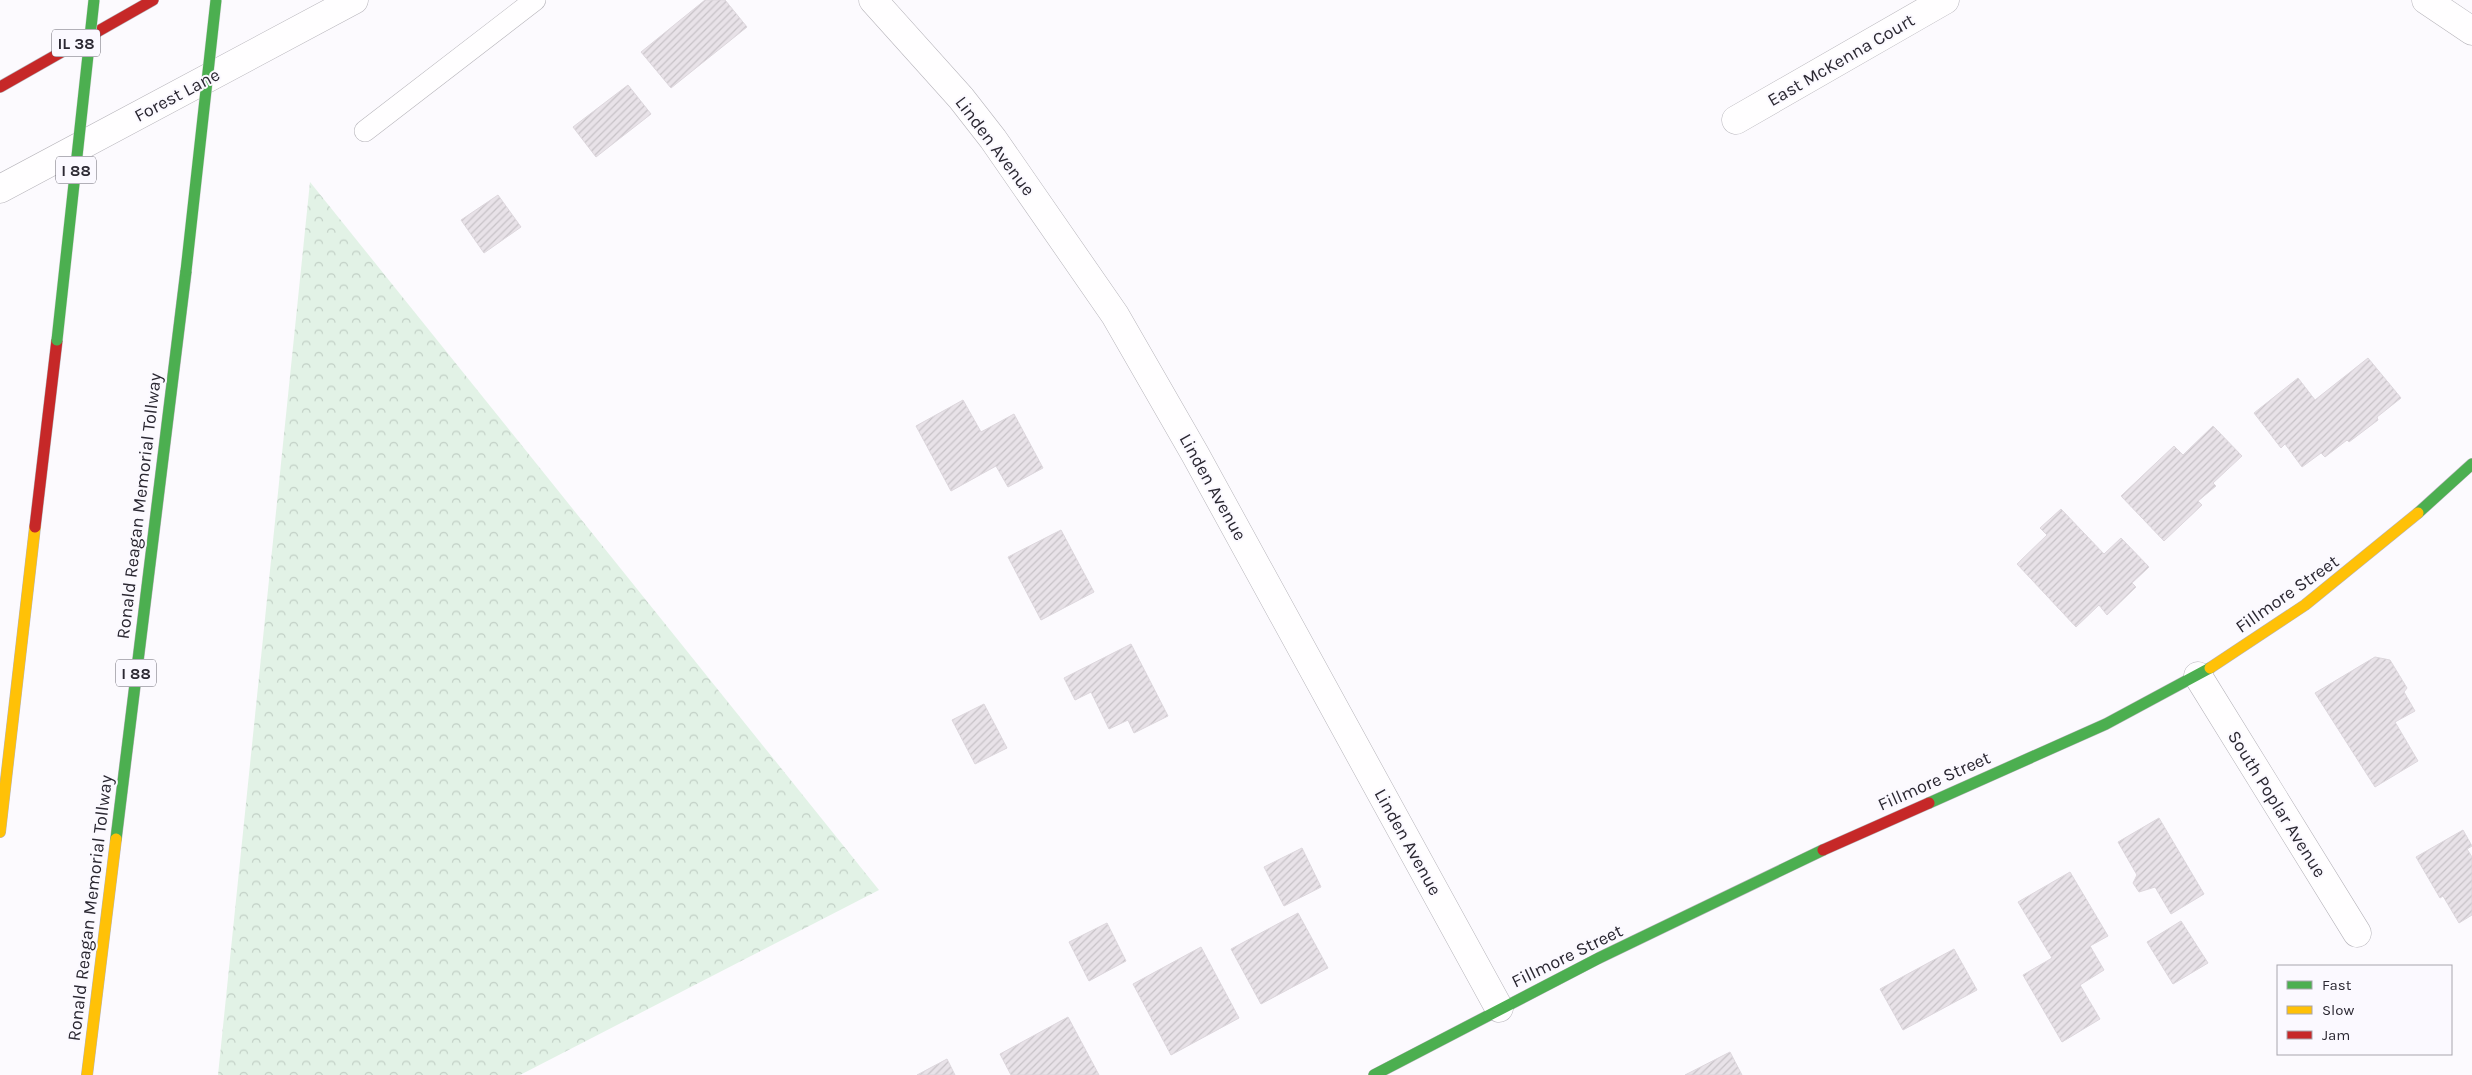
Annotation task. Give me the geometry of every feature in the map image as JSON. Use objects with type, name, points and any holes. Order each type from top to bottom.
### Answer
[{"type":"main road","name":"I 88","points":[[0,832],[94,0]]},
{"type":"main road","name":"IL 38","points":[[0,87],[153,0]]},
{"type":"main road","name":"Ronald Reagan Memorial Tollway","points":[[87,1075],[186,271],[216,0]]},
{"type":"main road","name":"Fillmore Street","points":[[1374,1075],[1500,1008],[1827,848],[2114,721],[2198,676],[2275,626],[2357,566],[2472,464]]},
{"type":"street","name":"Forest Lane","points":[[0,189],[354,0]]},
{"type":"street","name":"Linden Avenue","points":[[874,0],[961,98],[993,140],[1115,315],[1195,454],[1500,1008]]},
{"type":"street","name":"East McKenna Court","points":[[1736,120],[1945,0]]},
{"type":"street","points":[[2426,0],[2472,31]]},
{"type":"street","name":"South Poplar Avenue","points":[[2198,676],[2357,933]]},
{"type":"lane","points":[[364,131],[535,0]]},
{"type":"green space","points":[[310,182],[879,890],[520,1075],[218,1075]]},
{"type":"building","points":[[705,0],[725,0],[747,27],[671,88],[641,52]]},
{"type":"building","points":[[628,85],[651,114],[596,157],[573,127]]},
{"type":"building","points":[[498,195],[521,227],[484,253],[461,220]]},
{"type":"building","points":[[2368,358],[2401,398],[2377,417],[2378,420],[2349,442],[2347,440],[2325,457],[2321,453],[2302,467],[2285,444],[2281,448],[2254,413],[2298,378],[2315,400]]},
{"type":"building","points":[[963,400],[981,432],[1014,414],[1043,468],[1008,487],[996,466],[951,491],[916,426]]},
{"type":"building","points":[[2213,426],[2242,456],[2213,483],[2216,486],[2198,501],[2202,505],[2164,541],[2121,496],[2174,446],[2183,455]]},
{"type":"building","points":[[2061,509],[2104,554],[2121,538],[2149,567],[2132,583],[2136,587],[2107,615],[2099,605],[2076,627],[2017,564],[2047,535],[2040,528]]},
{"type":"building","points":[[1061,530],[1094,592],[1041,620],[1008,557]]},
{"type":"building","points":[[1131,644],[1168,716],[1134,733],[1128,720],[1109,729],[1091,692],[1075,700],[1064,678]]},
{"type":"building","points":[[2375,657],[2390,660],[2407,688],[2404,692],[2415,711],[2395,722],[2418,761],[2375,787],[2315,693]]},
{"type":"building","points":[[984,704],[1007,748],[975,764],[952,720]]},
{"type":"building","points":[[2159,818],[2204,894],[2171,914],[2155,887],[2139,892],[2133,883],[2137,875],[2118,842]]},
{"type":"building","points":[[2463,830],[2472,846],[2467,849],[2472,857],[2472,915],[2459,923],[2443,896],[2440,898],[2416,857]]},
{"type":"building","points":[[1302,848],[1321,887],[1284,906],[1264,867]]},
{"type":"building","points":[[2070,872],[2108,936],[2090,946],[2104,970],[2080,985],[2100,1019],[2062,1042],[2023,975],[2052,958],[2018,902]]},
{"type":"building","points":[[1298,913],[1328,968],[1261,1004],[1231,949]]},
{"type":"building","points":[[2181,921],[2208,963],[2173,984],[2147,942]]},
{"type":"building","points":[[1107,923],[1126,961],[1089,981],[1069,942]]},
{"type":"building","points":[[1201,947],[1239,1018],[1171,1055],[1133,984]]},
{"type":"building","points":[[1954,949],[1977,990],[1903,1030],[1880,989]]},
{"type":"building","points":[[1068,1017],[1099,1075],[1011,1075],[1000,1054]]},
{"type":"building","points":[[1730,1052],[1742,1075],[1685,1075]]},
{"type":"building","points":[[947,1059],[955,1075],[917,1075]]},
{"type":"traffic: fast","points":[[57,340],[94,0]]},
{"type":"traffic: fast","points":[[186,271],[216,0]]},
{"type":"traffic: fast","points":[[116,839],[186,271]]},
{"type":"traffic: fast","points":[[2418,513],[2472,464]]},
{"type":"traffic: fast","points":[[1929,803],[2106,724],[2210,668]]},
{"type":"traffic: fast","points":[[1374,1075],[1599,958],[1823,850]]},
{"type":"traffic: slow","points":[[2210,668],[2305,605],[2418,513]]},
{"type":"traffic: slow","points":[[0,832],[35,527]]},
{"type":"traffic: slow","points":[[87,1075],[116,839]]},
{"type":"traffic: jam","points":[[0,87],[153,0]]},
{"type":"traffic: jam","points":[[35,527],[57,340]]},
{"type":"traffic: jam","points":[[1823,850],[1929,803]]}]
